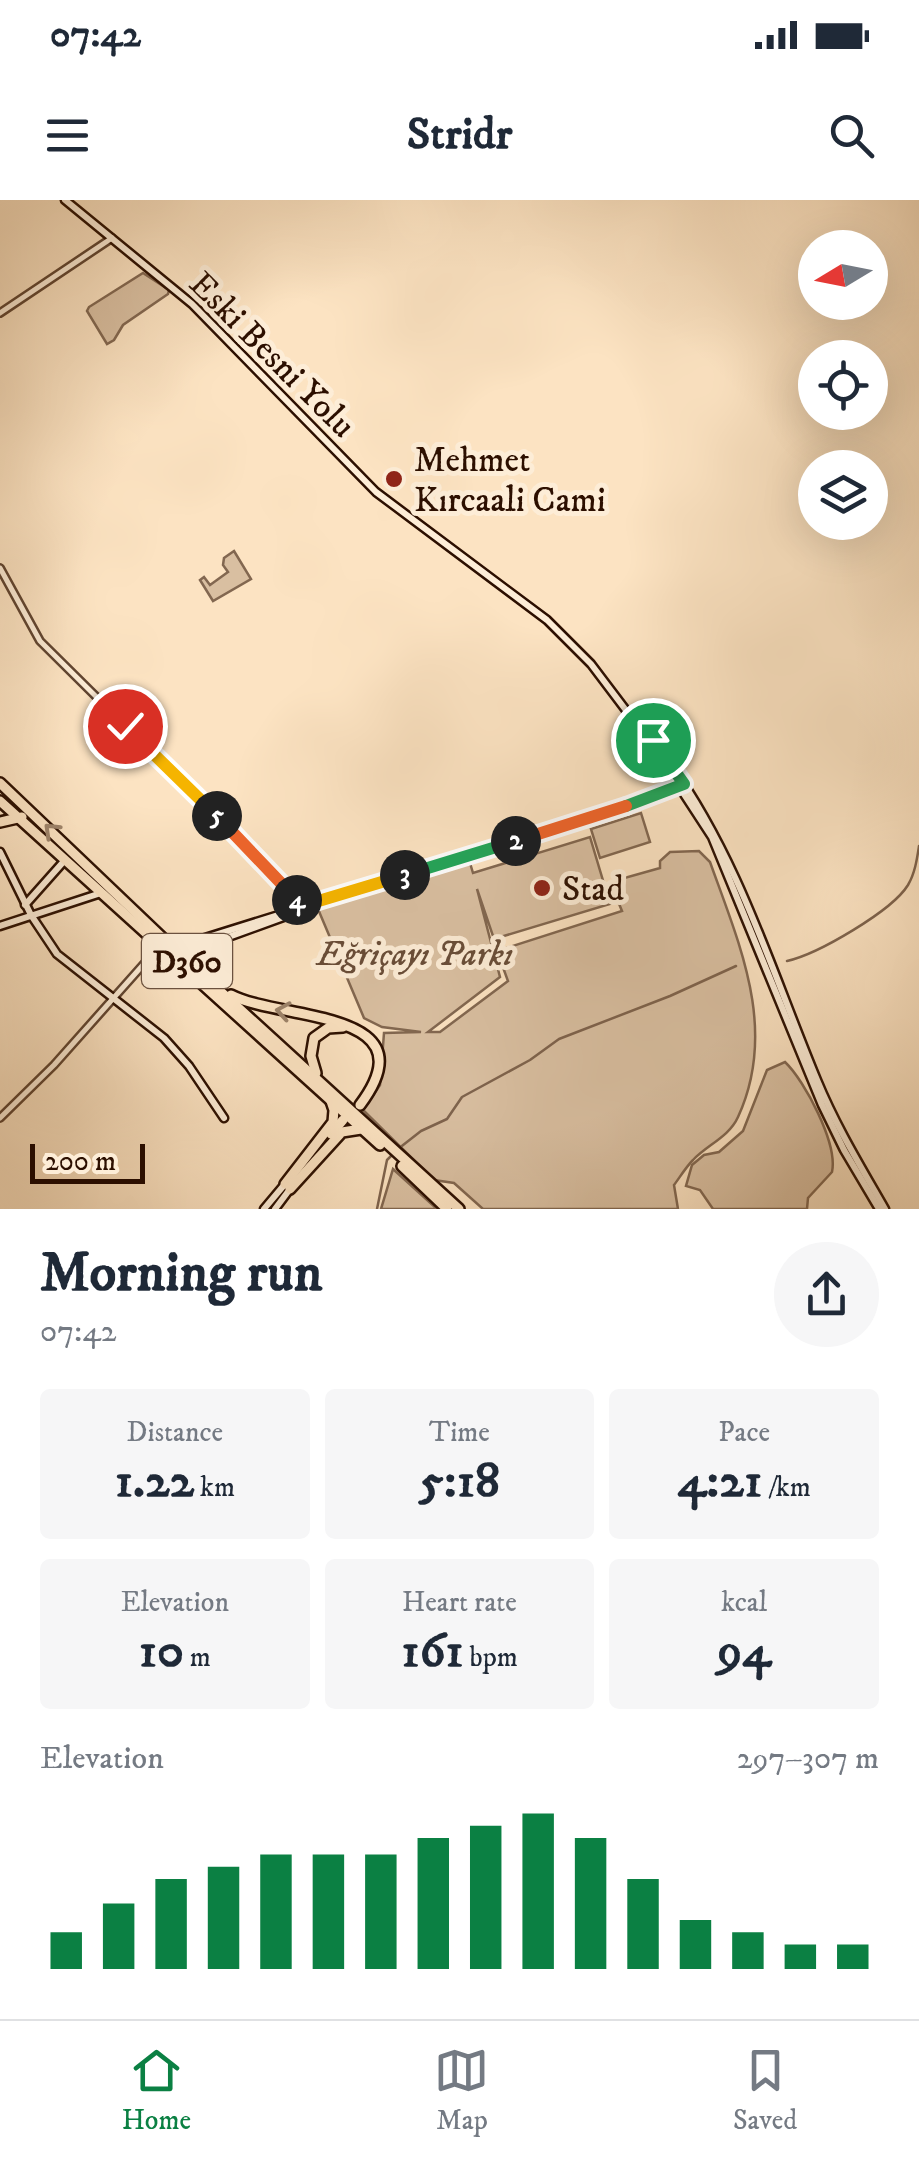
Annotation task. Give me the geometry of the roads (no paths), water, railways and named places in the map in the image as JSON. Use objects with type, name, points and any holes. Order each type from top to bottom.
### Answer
[{"type":"highway","name":"D360","points":[[2,792],[26,807],[173,948],[320,1080],[448,1209]]},
{"type":"highway","name":"D360","points":[[2,792],[18,818],[376,1137]]},
{"type":"highway","points":[[0,822],[24,816],[26,807]]},
{"type":"highway","points":[[211,942],[204,959],[215,986],[258,1006],[345,1023],[364,1032],[376,1047],[380,1064],[376,1083],[358,1104],[371,1084],[376,1066],[372,1049],[362,1034],[334,1026],[314,1038],[311,1056],[320,1080]]},
{"type":"highway","points":[[288,1187],[333,1122],[329,1098]]},
{"type":"highway","points":[[288,1187],[344,1121]]},
{"type":"highway","points":[[288,1187],[342,1132],[364,1130]]},
{"type":"highway","name":"D360","points":[[405,1165],[459,1209]]},
{"type":"main road","name":"Eski Besni Yolu","points":[[65,200],[192,304],[376,492],[572,636],[721,843],[837,1125],[882,1209]]},
{"type":"main road","points":[[173,948],[684,788]]},
{"type":"main road","points":[[0,852],[31,915],[57,954],[145,1019],[178,1052],[224,1118]]},
{"type":"main road","points":[[25,904],[65,860]]},
{"type":"main road","points":[[0,926],[102,893]]},
{"type":"main road","points":[[182,956],[211,942],[298,914],[323,900]]},
{"type":"main road","points":[[264,1209],[288,1187]]},
{"type":"main road","points":[[275,1209],[288,1187]]},
{"type":"street","points":[[0,312],[112,238]]},
{"type":"street","points":[[0,568],[38,638],[255,854],[302,906]]},
{"type":"street","points":[[0,1118],[160,945]]},
{"type":"waterway","points":[[787,961],[835,941],[887,907],[908,885],[919,846]]},
{"type":"waterway","points":[[398,1149],[421,1131],[447,1119],[462,1097],[530,1060],[559,1039],[736,966]]},
{"type":"waterway","points":[[377,1209],[387,1160],[393,1154]]},
{"type":"place","name":"Mehmet Kırcaali Cami","points":[[394,479]]},
{"type":"place","name":"Stad","points":[[542,888]]},
{"type":"park label","name":"Eğriçayı Parkı","points":[[415,953]]}]
